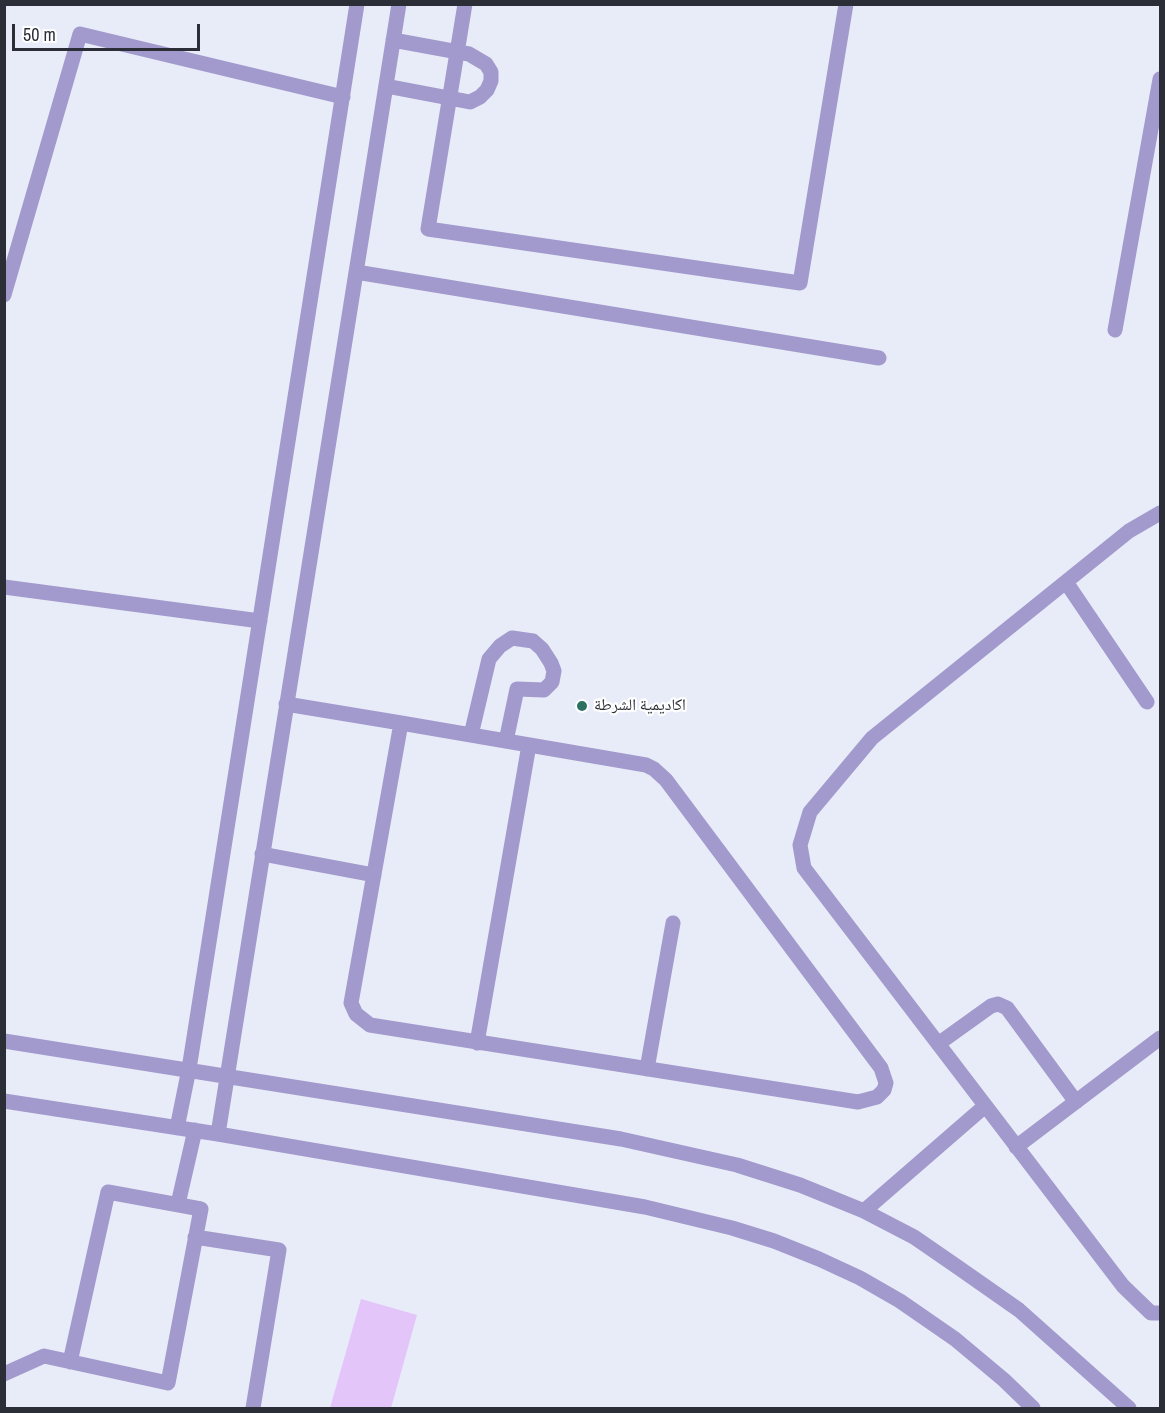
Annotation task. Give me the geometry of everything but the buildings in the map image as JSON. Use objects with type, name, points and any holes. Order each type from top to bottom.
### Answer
[{"type":"street","points":[[177,1128],[189,1069],[357,4]]},
{"type":"street","points":[[218,1134],[399,4]]},
{"type":"street","points":[[465,4],[428,229],[800,283],[846,4]]},
{"type":"street","points":[[4,295],[80,34],[343,98]]},
{"type":"street","points":[[386,86],[449,100],[470,102],[480,98],[487,90],[490,81],[491,72],[486,64],[470,54],[393,40]]},
{"type":"street","points":[[1115,330],[1161,79]]},
{"type":"street","points":[[356,272],[879,358]]},
{"type":"street","points":[[1161,513],[1129,531],[872,738],[810,812],[800,845],[804,868],[1123,1286],[1151,1313],[1161,1313]]},
{"type":"street","points":[[1066,582],[1147,702]]},
{"type":"street","points":[[4,587],[260,621]]},
{"type":"street","points":[[471,735],[489,659],[500,646],[512,638],[533,641],[542,649],[551,663],[554,671],[552,682],[544,690],[517,689],[506,741]]},
{"type":"street","points":[[286,704],[401,723],[646,765],[666,780],[881,1068],[886,1083],[884,1090],[877,1097],[858,1102],[370,1025],[356,1014],[351,1003],[401,723]]},
{"type":"street","points":[[477,1043],[529,745]]},
{"type":"street","points":[[262,854],[374,875]]},
{"type":"street","points":[[647,1069],[673,923]]},
{"type":"street","points":[[938,1044],[991,1006],[998,1004],[1006,1008],[1076,1102]]},
{"type":"street","points":[[1016,1147],[1161,1038]]},
{"type":"street","points":[[4,1041],[621,1139],[737,1165],[800,1185],[864,1210],[914,1237],[1019,1310],[1129,1408]]},
{"type":"street","points":[[4,1101],[195,1130],[645,1208],[732,1228],[774,1241],[860,1278],[929,1319],[980,1360],[1033,1408]]},
{"type":"street","points":[[864,1210],[985,1106]]},
{"type":"street","points":[[178,1204],[195,1130]]},
{"type":"street","points":[[4,1374],[44,1356],[70,1362],[168,1383],[201,1209],[108,1192],[70,1362]]},
{"type":"street","points":[[195,1237],[279,1250],[253,1408]]},
{"type":"shaded area","name":"اكاديمية الشرطة","points":[[5,5],[1160,5],[1160,1408],[5,1408]]},
{"type":"shaded area","points":[[361,1299],[417,1315],[391,1408],[330,1408]]},
{"type":"place","name":"اكاديمية الشرطة","points":[[582,706]]}]
